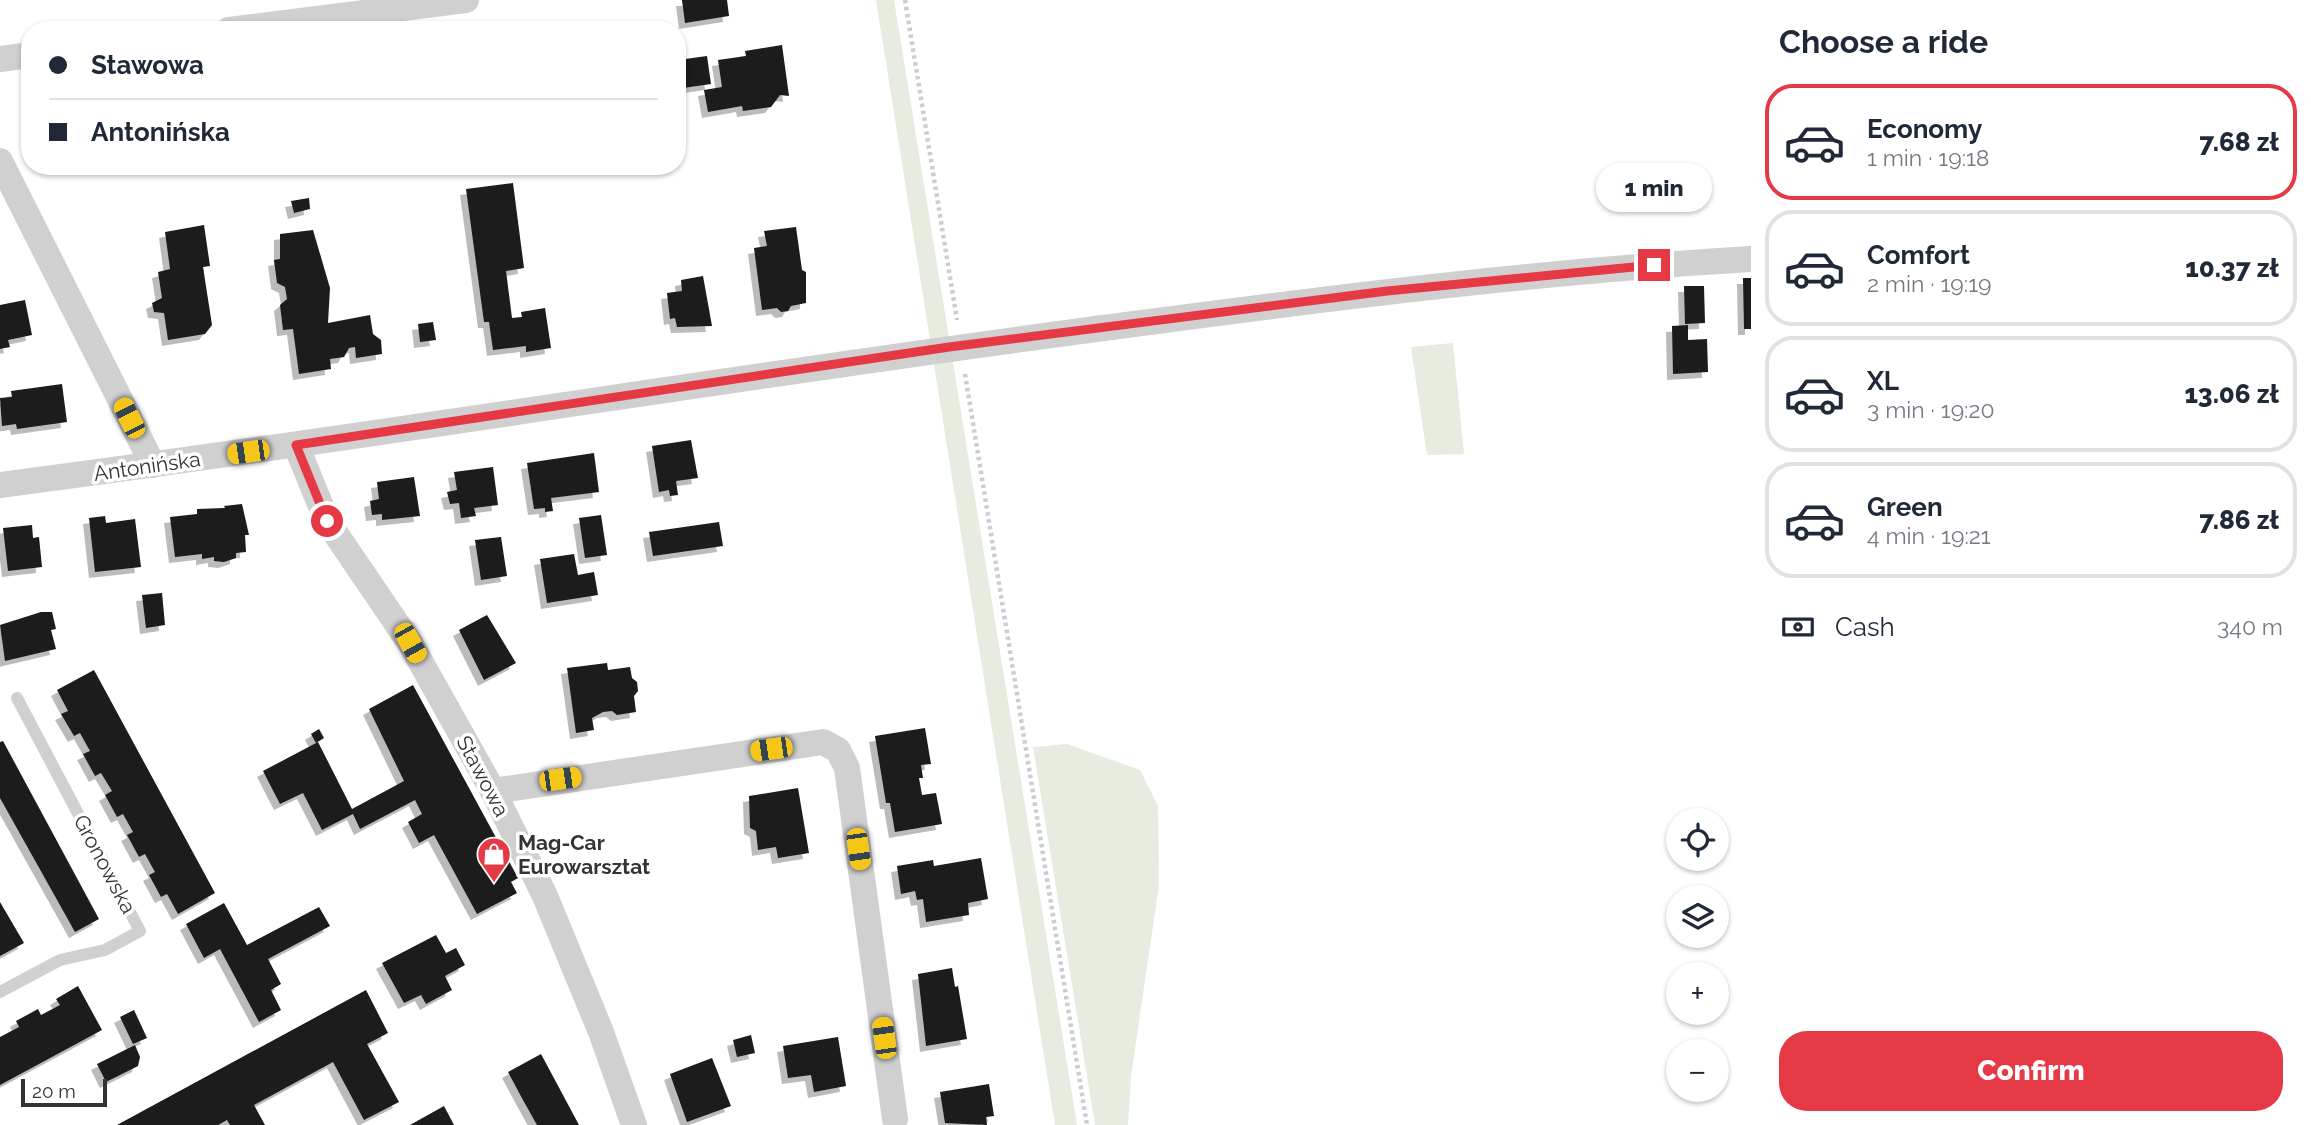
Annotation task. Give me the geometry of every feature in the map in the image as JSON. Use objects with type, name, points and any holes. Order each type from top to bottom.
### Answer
[{"type":"street","points":[[300,21],[466,0]]},
{"type":"street","points":[[0,59],[21,56]]},
{"type":"street","points":[[0,161],[153,465]]},
{"type":"street","name":"Antonińska","points":[[0,485],[296,445],[961,346],[1401,289],[1606,267],[1751,259]]},
{"type":"street","name":"Stawowa","points":[[296,445],[327,521],[410,643],[493,791],[545,896],[601,1032],[634,1125]]},
{"type":"street","points":[[493,791],[823,742],[838,750],[847,768],[895,1119]]},
{"type":"lane","name":"Gronowska","points":[[0,992],[60,960],[105,950],[140,931],[17,698]]},
{"type":"path","points":[[905,0],[1087,1125]]},
{"type":"shaded area","points":[[876,0],[894,0],[1077,1125],[1055,1125]]},
{"type":"shaded area","points":[[1453,343],[1464,454],[1427,455],[1411,347]]},
{"type":"shaded area","points":[[1067,744],[1140,770],[1158,806],[1159,885],[1131,1076],[1128,1125],[1095,1125],[1033,747]]},
{"type":"building","points":[[682,0],[727,0],[729,16],[685,21]]},
{"type":"building","points":[[782,45],[789,96],[780,95],[771,107],[743,111],[742,106],[708,112],[704,90],[722,87],[718,60],[746,56],[745,51]]},
{"type":"building","points":[[707,56],[711,84],[686,88],[686,59]]},
{"type":"building","points":[[513,183],[524,268],[506,271],[512,318],[522,317],[521,312],[545,308],[551,348],[526,352],[526,346],[493,350],[489,322],[484,322],[466,189]]},
{"type":"building","points":[[309,198],[310,209],[294,213],[291,201]]},
{"type":"building","points":[[204,225],[210,266],[203,267],[212,325],[205,334],[168,340],[164,313],[154,312],[152,303],[162,298],[158,272],[170,269],[165,232]]},
{"type":"building","points":[[796,227],[802,270],[806,272],[806,303],[791,306],[788,311],[781,312],[777,308],[762,310],[754,248],[767,246],[764,231]]},
{"type":"building","points":[[313,230],[330,288],[328,323],[370,315],[373,334],[381,340],[382,354],[356,358],[355,347],[349,348],[344,357],[330,359],[331,369],[299,374],[293,329],[283,330],[280,305],[287,299],[285,287],[277,283],[274,260],[280,259],[280,234]]},
{"type":"building","points":[[703,276],[712,326],[677,327],[675,318],[670,319],[667,293],[682,291],[681,280]]},
{"type":"building","points":[[1743,278],[1751,278],[1751,329],[1744,329]]},
{"type":"building","points":[[1684,286],[1704,286],[1705,323],[1685,324]]},
{"type":"building","points":[[25,300],[32,335],[8,340],[10,347],[0,349],[0,305]]},
{"type":"building","points":[[433,322],[436,340],[420,342],[418,324]]},
{"type":"building","points":[[1688,325],[1688,340],[1707,339],[1708,372],[1673,374],[1672,326]]},
{"type":"building","points":[[62,384],[67,422],[17,429],[16,424],[2,426],[0,398],[12,397],[11,391]]},
{"type":"building","points":[[691,440],[698,478],[676,481],[678,495],[670,496],[669,490],[659,492],[652,446]]},
{"type":"building","points":[[594,453],[599,492],[551,498],[553,511],[545,512],[545,508],[534,509],[527,463]]},
{"type":"building","points":[[493,467],[498,505],[474,508],[476,516],[461,518],[459,503],[450,504],[447,492],[457,490],[454,472]]},
{"type":"building","points":[[414,477],[420,516],[382,520],[382,514],[372,515],[370,501],[379,499],[377,482]]},
{"type":"building","points":[[242,504],[249,535],[245,535],[246,552],[236,553],[236,558],[224,562],[214,561],[214,557],[202,559],[202,554],[175,557],[170,517],[197,514],[197,509]]},
{"type":"building","points":[[601,515],[607,555],[585,558],[579,518]]},
{"type":"building","points":[[105,516],[106,523],[135,519],[141,567],[95,572],[89,518]]},
{"type":"building","points":[[719,522],[723,546],[653,556],[649,532]]},
{"type":"building","points":[[32,525],[33,538],[39,537],[42,567],[8,571],[3,528]]},
{"type":"building","points":[[501,537],[507,576],[481,580],[475,540]]},
{"type":"building","points":[[574,554],[578,575],[594,572],[598,595],[547,603],[540,559]]},
{"type":"building","points":[[162,593],[165,625],[146,628],[142,595]]},
{"type":"building","points":[[41,612],[52,612],[56,629],[51,630],[56,649],[5,661],[0,625]]},
{"type":"building","points":[[487,615],[516,663],[484,680],[459,630]]},
{"type":"building","points":[[607,663],[608,670],[630,667],[632,678],[637,682],[638,691],[634,696],[636,712],[617,715],[612,711],[603,712],[592,718],[594,730],[576,733],[567,668]]},
{"type":"building","points":[[94,670],[215,893],[178,914],[167,894],[161,897],[149,875],[155,872],[145,854],[139,857],[127,835],[133,832],[123,814],[117,817],[105,795],[112,791],[101,773],[95,776],[83,754],[90,751],[80,733],[74,736],[61,714],[68,711],[57,690]]},
{"type":"building","points":[[413,685],[518,878],[511,882],[517,893],[477,914],[434,835],[419,843],[408,822],[422,814],[415,800],[360,829],[353,814],[322,830],[303,793],[280,804],[263,771],[318,742],[352,809],[404,781],[369,709]]},
{"type":"building","points":[[925,728],[931,764],[921,765],[923,778],[919,778],[922,795],[936,793],[942,824],[895,832],[890,803],[886,803],[875,736]]},
{"type":"building","points":[[319,729],[324,738],[316,743],[311,734]]},
{"type":"building","points":[[3,741],[99,919],[75,932],[0,798],[0,742]]},
{"type":"building","points":[[798,788],[809,853],[778,858],[776,847],[758,850],[756,831],[750,828],[749,796]]},
{"type":"building","points":[[981,858],[988,899],[968,903],[969,915],[926,922],[923,899],[917,900],[915,891],[901,894],[897,866],[933,860],[934,866]]},
{"type":"building","points":[[0,902],[24,943],[0,956]]},
{"type":"building","points":[[224,903],[247,945],[319,907],[330,926],[268,959],[281,984],[271,990],[281,1010],[259,1022],[220,949],[204,958],[186,924]]},
{"type":"building","points":[[436,935],[446,953],[456,948],[465,965],[445,976],[452,990],[426,1004],[421,995],[404,1003],[382,963]]},
{"type":"building","points":[[952,968],[955,987],[958,986],[967,1039],[926,1046],[918,974]]},
{"type":"building","points":[[78,986],[102,1030],[0,1085],[0,1037],[19,1027],[16,1021],[38,1009],[41,1015],[60,1005],[56,999]]},
{"type":"building","points":[[366,990],[388,1033],[367,1044],[399,1102],[364,1120],[333,1062],[254,1105],[265,1125],[230,1125],[227,1120],[218,1125],[117,1125]]},
{"type":"building","points":[[134,1010],[147,1038],[133,1044],[120,1017]]},
{"type":"building","points":[[751,1035],[755,1053],[737,1057],[733,1040]]},
{"type":"building","points":[[838,1037],[846,1086],[814,1092],[811,1075],[788,1078],[783,1046]]},
{"type":"building","points":[[135,1045],[140,1057],[138,1066],[106,1082],[97,1064]]},
{"type":"building","points":[[541,1054],[579,1125],[537,1125],[508,1072]]},
{"type":"building","points":[[712,1058],[731,1106],[687,1122],[670,1074]]},
{"type":"building","points":[[989,1084],[994,1116],[986,1117],[987,1125],[945,1123],[940,1092]]},
{"type":"building","points":[[444,1106],[454,1125],[410,1125]]},
{"type":"place","name":"Mag-Car Eurowarsztat","points":[[494,884]]},
{"type":"route","points":[[327,521],[296,445],[949,347],[1387,291],[1606,267],[1654,265]]}]
